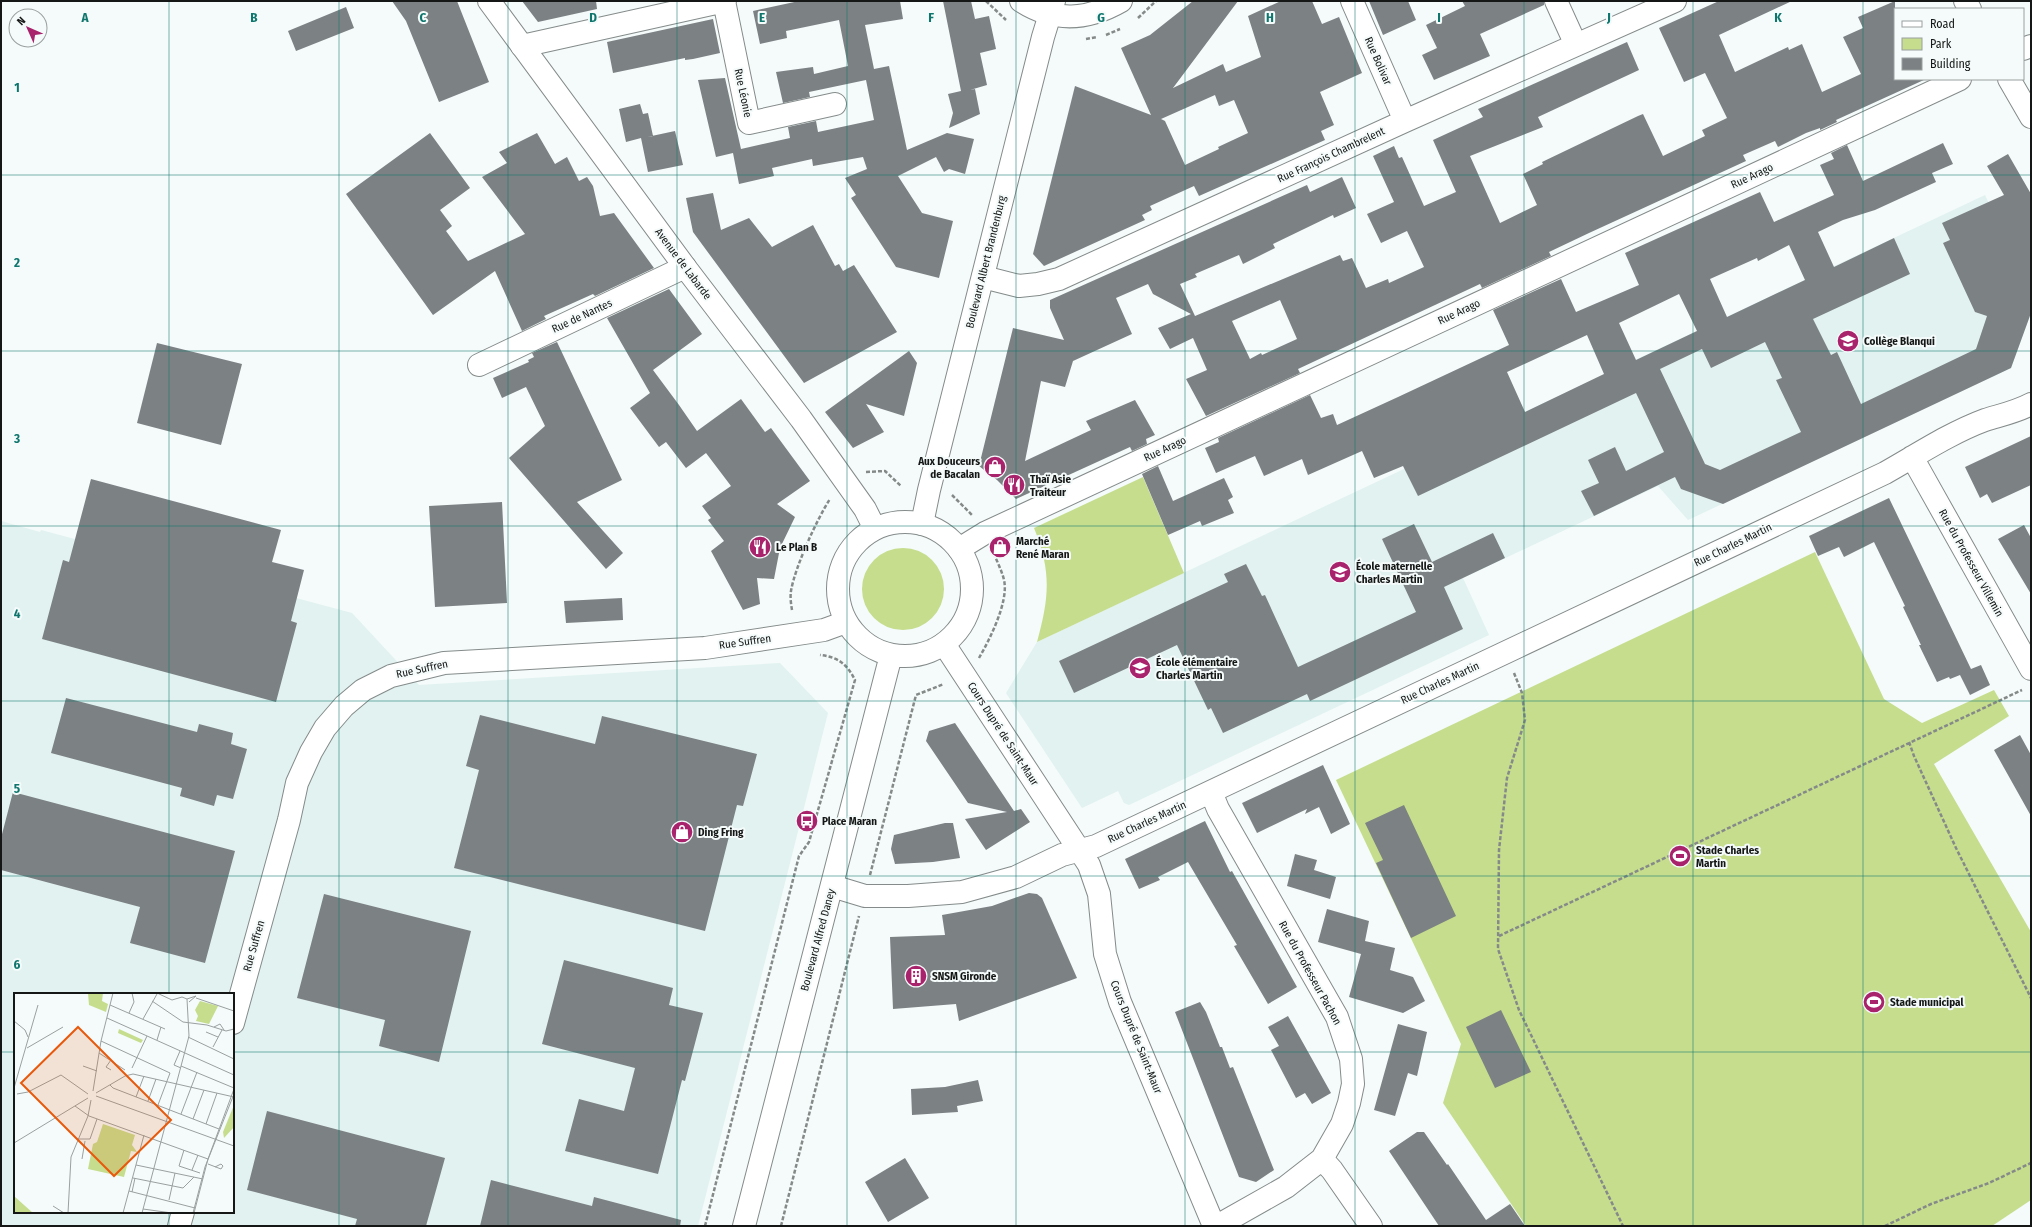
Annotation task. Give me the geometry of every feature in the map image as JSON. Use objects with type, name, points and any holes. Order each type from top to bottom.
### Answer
[{"type":"street","name":"Avenue de Labarde","points":[[489,1],[685,267],[801,419],[865,509],[875,529]]},
{"type":"street","name":"Rue Léonie","points":[[522,46],[724,1],[749,123],[835,104]]},
{"type":"street","points":[[1021,1],[1035,9],[1052,7],[1068,17],[1087,15],[1105,10],[1121,1]]},
{"type":"street","name":"Rue Bolivar","points":[[1352,1],[1405,121]]},
{"type":"street","points":[[1556,1],[1576,45]]},
{"type":"street","name":"Rue François Chambrelent","points":[[983,277],[1019,286],[1038,284],[1059,279],[1405,121],[1675,1]]},
{"type":"street","name":"Boulevard Albert Brandenburg","points":[[922,524],[929,490],[1052,7]]},
{"type":"street","name":"Rue Arago","points":[[959,549],[985,533],[1958,80]]},
{"type":"street","points":[[2011,80],[2031,118]]},
{"type":"street","name":"Rue de Nantes","points":[[479,365],[685,267]]},
{"type":"street","name":"Rue Charles Martin","points":[[832,886],[865,896],[908,896],[962,892],[1016,877],[1062,855],[1096,846],[1885,473],[1912,457],[1985,420],[2014,412],[2031,404]]},
{"type":"street","name":"Rue du Professeur Villemin","points":[[1912,457],[2028,678]]},
{"type":"street","points":[[906,522],[922,524],[943,533],[959,549],[969,568],[972,589],[971,596],[968,610],[958,629],[944,644],[927,652],[909,656],[891,655],[873,648],[858,637],[846,622],[839,601],[839,580],[845,559],[858,542],[875,529],[895,523],[906,522]]},
{"type":"street","name":"Rue Suffren","points":[[234,1019],[289,820],[297,783],[311,752],[325,728],[344,706],[363,690],[391,676],[444,662],[705,648],[824,630],[846,622]]},
{"type":"street","name":"Cours Dupré de Saint-Maur","points":[[944,644],[1023,762],[1089,865],[1099,894],[1105,954],[1120,1002],[1215,1226]]},
{"type":"street","name":"Boulevard Alfred Daney","points":[[744,1226],[891,655]]},
{"type":"street","name":"Rue du Professeur Pachon","points":[[1211,792],[1218,808],[1337,1017],[1351,1058],[1353,1084],[1350,1103],[1342,1124],[1322,1160],[1286,1187],[1215,1226]]},
{"type":"street","points":[[1322,1160],[1332,1170],[1371,1226]]},
{"type":"street","points":[[179,1226],[183,1213]]},
{"type":"path","points":[[866,472],[885,471],[901,486]]},
{"type":"path","points":[[948,492],[975,518]]},
{"type":"path","points":[[792,610],[791,591],[798,568],[820,515],[830,498]]},
{"type":"path","points":[[976,663],[988,642],[1002,605],[1004,581],[992,549]]},
{"type":"path","points":[[1505,653],[1522,693],[1525,720],[1507,778],[1499,850],[1498,949],[1519,1010],[1623,1226]]},
{"type":"path","points":[[705,1226],[799,856],[810,842],[855,680],[850,671],[840,660],[820,655]]},
{"type":"path","points":[[1499,936],[1909,742],[2028,678]]},
{"type":"path","points":[[780,1226],[916,695],[950,681]]},
{"type":"path","points":[[1909,742],[1956,848],[2031,998]]},
{"type":"path","points":[[1885,1226],[1930,1204],[1989,1183],[2031,1163]]},
{"type":"shaded area","points":[[1985,195],[2031,292],[2031,313],[2011,368],[1688,520],[1658,486],[1463,578],[1489,635],[1129,805],[1124,803],[1118,791],[1082,808],[1006,693],[1037,642]]},
{"type":"shaded area","points":[[1,521],[40,532],[41,530],[352,613],[419,685],[780,663],[828,713],[698,1226],[1,1226]]},
{"type":"green space","points":[[1143,477],[1184,573],[1037,642],[1044,612],[1047,585],[1044,558],[1034,528]]},
{"type":"green space","points":[[903,548],[919,551],[932,560],[941,573],[944,589],[941,605],[932,618],[919,627],[903,630],[887,627],[874,618],[865,605],[862,589],[865,573],[874,560],[887,551]]},
{"type":"green space","name":"Stade Charles Martin","points":[[1815,552],[1884,699],[1922,723],[1994,690],[2009,716],[1934,764],[2031,932],[2031,1200],[1992,1226],[1526,1226],[1443,1103],[1461,1044],[1336,780]]},
{"type":"building","points":[[392,1],[457,1],[489,82],[439,102],[406,21]]},
{"type":"building","points":[[522,1],[596,1],[597,9],[538,22]]},
{"type":"building","points":[[799,1],[900,1],[903,19],[865,25],[874,69],[889,66],[907,150],[947,133],[974,139],[965,174],[949,169],[944,172],[936,157],[898,176],[922,213],[953,221],[939,278],[896,267],[851,198],[856,195],[845,178],[867,169],[863,157],[813,166],[812,159],[772,168],[774,176],[739,184],[733,153],[716,157],[698,80],[725,78],[741,149],[790,138],[788,127],[816,121],[818,132],[874,120],[866,80],[809,92],[810,97],[783,103],[776,72],[813,67],[814,74],[848,66],[839,20],[786,31],[787,38],[760,44],[753,11]]},
{"type":"building","points":[[943,1],[971,1],[975,19],[989,16],[996,49],[980,53],[987,85],[970,90],[975,89],[980,114],[949,128],[953,113],[948,94],[961,91]]},
{"type":"building","points":[[1193,1],[1238,1],[1173,88],[1223,64],[1226,72],[1261,57],[1248,16],[1281,1],[1312,1],[1322,24],[1339,17],[1362,73],[1320,92],[1334,125],[1321,131],[1325,140],[1199,196],[1194,186],[1150,206],[1152,210],[1142,215],[1145,220],[1044,266],[1033,254],[1075,86],[1151,115],[1121,48],[1150,35]],"holes":[[[1215,95],[1219,106],[1234,100],[1248,133],[1185,165],[1165,121],[1161,119]]]},
{"type":"building","points":[[1369,1],[1408,1],[1416,20],[1383,35]]},
{"type":"building","points":[[1462,1],[1544,1],[1544,5],[1480,34],[1490,56],[1434,80],[1422,55],[1437,48],[1426,25],[1465,6]]},
{"type":"building","points":[[1719,1],[1792,1],[1719,35],[1735,72],[1788,47],[1789,50],[1802,44],[1822,92],[1861,74],[1843,37],[1863,28],[1858,17],[1895,1],[1894,80],[1924,80],[1836,120],[1837,122],[1820,130],[1820,128],[1806,133],[1778,147],[1775,141],[1743,155],[1746,161],[1549,252],[1551,256],[1482,288],[1480,284],[1298,369],[1300,373],[1206,416],[1186,379],[1207,370],[1193,338],[1170,349],[1158,328],[1191,314],[1153,294],[1148,284],[1116,298],[1132,334],[1073,361],[1065,387],[1041,381],[1025,461],[1091,430],[1086,421],[1135,400],[1155,435],[1146,439],[1147,444],[1132,451],[1130,447],[1016,499],[997,480],[979,466],[1013,328],[1064,340],[1050,308],[1050,300],[1307,185],[1310,192],[1342,177],[1356,208],[1334,218],[1333,215],[1273,244],[1275,248],[1243,264],[1239,255],[1195,274],[1197,277],[1180,284],[1195,316],[1340,255],[1343,261],[1352,258],[1366,288],[1388,279],[1389,283],[1424,267],[1407,231],[1381,243],[1367,214],[1394,202],[1373,156],[1394,146],[1399,158],[1402,157],[1424,206],[1456,192],[1433,140],[1483,117],[1478,109],[1627,42],[1639,70],[1538,117],[1543,127],[1470,156],[1500,223],[1537,205],[1523,174],[1543,164],[1542,162],[1638,116],[1643,114],[1663,156],[1705,136],[1702,130],[1727,118],[1705,73],[1684,82],[1659,28]],"holes":[[[1280,300],[1297,339],[1262,355],[1261,353],[1250,359],[1232,321]]]},
{"type":"building","points":[[346,7],[354,28],[296,51],[288,31]]},
{"type":"building","points":[[713,19],[720,53],[693,59],[685,60],[685,58],[613,73],[607,42]]},
{"type":"building","points":[[640,104],[643,114],[648,113],[653,136],[675,131],[683,165],[648,172],[641,138],[626,142],[619,109]]},
{"type":"building","points":[[430,133],[470,188],[440,210],[452,226],[446,231],[468,261],[525,234],[482,177],[507,163],[499,152],[537,133],[555,164],[567,157],[579,181],[587,177],[593,186],[600,216],[614,213],[654,268],[595,296],[593,294],[544,316],[546,319],[522,331],[495,271],[433,315],[346,194]]},
{"type":"building","points":[[1943,143],[1953,164],[1932,173],[1936,182],[1875,210],[1843,220],[1818,232],[1834,267],[1894,238],[1910,274],[1813,319],[1831,355],[1837,352],[1861,404],[1976,349],[1987,316],[1975,312],[1943,243],[1950,240],[1942,223],[2004,195],[1987,166],[2008,154],[2031,194],[2031,313],[2011,368],[1723,504],[1681,489],[1675,477],[1594,516],[1581,491],[1599,483],[1588,460],[1615,447],[1626,471],[1664,452],[1636,393],[1418,496],[1403,466],[1374,478],[1362,451],[1308,475],[1302,459],[1264,476],[1255,456],[1216,473],[1205,448],[1219,442],[1218,438],[1310,395],[1321,418],[1333,414],[1337,425],[1398,397],[1509,345],[1493,310],[1561,279],[1576,312],[1639,285],[1625,253],[1760,192],[1774,222],[1834,195],[1820,165],[1834,159],[1831,153],[1847,145],[1863,181]],"holes":[[[1789,245],[1805,280],[1727,317],[1710,279],[1757,258],[1758,261]],[[1679,294],[1697,331],[1636,360],[1619,323]],[[1587,335],[1604,374],[1525,412],[1507,372]],[[1765,342],[1782,378],[1776,380],[1801,432],[1720,470],[1705,464],[1660,369],[1702,349],[1711,368]]]},
{"type":"building","points":[[713,193],[721,230],[749,218],[772,247],[813,225],[835,266],[839,264],[843,271],[854,265],[897,332],[804,383],[693,232],[686,198]]},
{"type":"building","points":[[669,289],[702,334],[653,370],[697,431],[741,399],[765,432],[771,428],[810,481],[777,504],[795,517],[780,548],[774,579],[757,578],[760,604],[743,610],[711,551],[724,541],[708,520],[711,518],[702,506],[731,486],[706,453],[686,468],[666,442],[659,447],[630,408],[650,393],[607,318]]},
{"type":"building","points":[[557,342],[622,480],[577,502],[623,553],[606,569],[509,458],[545,426],[526,387],[502,398],[493,378],[529,362],[528,360],[534,357],[532,353]]},
{"type":"building","points":[[157,343],[242,364],[221,445],[137,423]]},
{"type":"building","points":[[909,351],[917,363],[904,416],[866,404],[884,432],[853,448],[825,412]]},
{"type":"building","points":[[2031,436],[2031,485],[1992,503],[1987,494],[1980,498],[1965,467]]},
{"type":"building","points":[[1158,466],[1173,501],[1224,478],[1233,497],[1228,500],[1234,513],[1202,526],[1200,521],[1168,535],[1142,474]]},
{"type":"building","points":[[91,479],[281,530],[272,562],[304,570],[291,621],[297,623],[276,702],[42,639],[63,560],[69,562]]},
{"type":"building","points":[[1889,498],[1971,669],[1981,665],[1990,685],[1970,695],[1960,675],[1950,679],[1949,677],[1937,682],[1903,607],[1905,606],[1874,542],[1844,557],[1839,547],[1818,556],[1809,536]]},
{"type":"building","points":[[502,502],[507,603],[435,607],[429,506]]},
{"type":"building","points":[[1414,524],[1432,562],[1493,533],[1505,558],[1444,587],[1463,629],[1310,701],[1307,694],[1223,733],[1211,708],[1208,710],[1177,645],[1074,693],[1059,661],[1228,582],[1224,574],[1246,564],[1262,596],[1265,595],[1298,667],[1416,612],[1382,539]]},
{"type":"building","points":[[2024,525],[2031,538],[2031,594],[1998,539]]},
{"type":"building","points":[[622,598],[623,620],[566,623],[564,601]]},
{"type":"building","points":[[66,698],[197,732],[199,724],[233,733],[231,744],[247,749],[233,799],[217,795],[214,806],[180,796],[182,788],[51,753]]},
{"type":"building","points":[[480,715],[595,744],[602,716],[757,754],[743,806],[737,805],[705,931],[454,868],[479,770],[466,766]]},
{"type":"building","points":[[955,723],[1014,811],[1021,809],[1030,822],[986,850],[965,819],[1007,812],[968,803],[926,741],[929,731]]},
{"type":"building","points":[[2020,735],[2031,755],[2031,816],[1994,750]]},
{"type":"building","points":[[1323,765],[1350,824],[1331,834],[1319,807],[1305,814],[1307,809],[1257,833],[1242,803]]},
{"type":"building","points":[[13,792],[235,851],[205,963],[130,943],[140,907],[1,870],[1,838]]},
{"type":"building","points":[[1404,805],[1456,916],[1411,938],[1376,863],[1383,860],[1365,823]]},
{"type":"building","points":[[1205,821],[1230,872],[1232,871],[1297,987],[1268,1004],[1234,946],[1237,945],[1188,862],[1158,877],[1160,880],[1139,889],[1125,859]]},
{"type":"building","points":[[945,823],[953,823],[960,858],[933,862],[895,864],[891,849],[894,835]]},
{"type":"building","points":[[1295,854],[1317,860],[1314,870],[1336,877],[1330,899],[1287,886]]},
{"type":"building","points":[[1029,893],[1037,894],[1042,898],[1077,978],[959,1021],[956,1004],[893,1009],[890,937],[945,935],[942,915],[992,906]]},
{"type":"building","points":[[324,894],[471,931],[439,1062],[379,1046],[385,1020],[297,998]]},
{"type":"building","points":[[1327,909],[1369,921],[1365,941],[1395,948],[1390,970],[1413,977],[1425,1001],[1403,1013],[1349,997],[1361,954],[1318,942]]},
{"type":"building","points":[[564,960],[673,988],[669,1005],[703,1013],[685,1081],[682,1080],[658,1174],[565,1151],[579,1099],[624,1111],[635,1068],[542,1044]]},
{"type":"building","points":[[1200,1002],[1206,1012],[1220,1047],[1222,1047],[1230,1068],[1233,1067],[1274,1170],[1256,1182],[1239,1177],[1175,1012]]},
{"type":"building","points":[[1501,1010],[1531,1072],[1495,1088],[1466,1027]]},
{"type":"building","points":[[1288,1016],[1331,1093],[1312,1104],[1305,1093],[1296,1098],[1271,1050],[1279,1046],[1268,1027]]},
{"type":"building","points":[[1398,1024],[1427,1032],[1417,1076],[1408,1073],[1395,1116],[1374,1110]]},
{"type":"building","points":[[978,1080],[983,1101],[957,1106],[958,1112],[912,1115],[911,1089],[945,1087]]},
{"type":"building","points":[[267,1111],[445,1158],[426,1226],[355,1226],[357,1219],[247,1190]]},
{"type":"building","points":[[1417,1132],[1424,1132],[1486,1220],[1510,1204],[1525,1226],[1439,1226],[1389,1151]]},
{"type":"building","points":[[905,1158],[929,1198],[888,1222],[865,1182]]},
{"type":"building","points":[[491,1180],[592,1206],[594,1197],[681,1220],[680,1226],[480,1226]]},
{"type":"place","name":"Collège Blanqui","points":[[1848,341]]},
{"type":"place","name":"Aux Douceurs de Bacalan","points":[[995,467]]},
{"type":"place","name":"Thaï Asie Traiteur","points":[[1014,485]]},
{"type":"place","name":"Le Plan B","points":[[760,547]]},
{"type":"place","name":"Marché René Maran","points":[[1000,547]]},
{"type":"place","name":"École maternelle Charles Martin","points":[[1340,572]]},
{"type":"place","name":"École élémentaire Charles Martin","points":[[1140,668]]},
{"type":"place","name":"Place Maran","points":[[807,821]]},
{"type":"place","name":"Ding Fring","points":[[682,832]]},
{"type":"place","name":"Stade Charles Martin","points":[[1680,856]]},
{"type":"place","name":"SNSM Gironde","points":[[916,976]]},
{"type":"place","name":"Stade municipal","points":[[1874,1002]]}]
